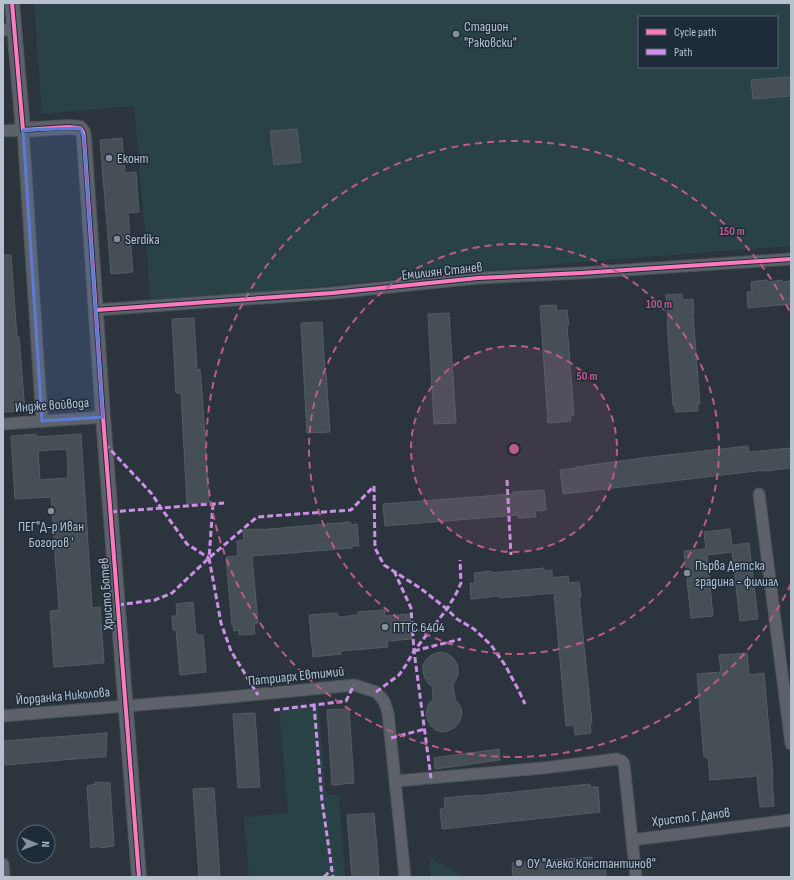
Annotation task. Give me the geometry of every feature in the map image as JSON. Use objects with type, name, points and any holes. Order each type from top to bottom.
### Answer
[{"type":"street","points":[[12,3],[9,30],[23,130],[42,421]]},
{"type":"street","name":"Христо Ботев","points":[[23,130],[74,127],[80,128],[83,132],[103,417],[139,877]]},
{"type":"street","points":[[3,131],[23,130]]},
{"type":"street","name":"Емилиян Станев","points":[[96,310],[332,293],[478,278],[581,273],[791,259]]},
{"type":"street","name":"Индже войвода","points":[[3,424],[103,417]]},
{"type":"street","points":[[759,494],[791,744]]},
{"type":"street","name":"Патриарх Евтимий","points":[[126,706],[354,685],[376,692],[384,702],[388,713],[405,877]]},
{"type":"street","name":"Йорданка Николова","points":[[3,716],[126,706]]},
{"type":"street","points":[[396,782],[543,768],[618,758],[624,764],[636,877]]},
{"type":"street","name":"Христо Г. Данов","points":[[632,840],[791,820]]},
{"type":"street","points":[[3,864],[4,877]]},
{"type":"highlighted area","points":[[80,128],[84,138],[103,417],[42,421],[23,130]]},
{"type":"green space","points":[[34,3],[791,3],[791,246],[581,262],[151,302],[134,106],[42,114]]},
{"type":"green space","points":[[318,704],[326,795],[339,795],[345,877],[249,877],[244,817],[288,813],[279,709]]},
{"type":"green space","points":[[429,857],[464,877],[431,877]]},
{"type":"building","points":[[791,77],[791,96],[753,99],[751,80]]},
{"type":"building","points":[[297,129],[301,162],[274,165],[270,131]]},
{"type":"building","points":[[122,138],[125,173],[136,172],[139,212],[128,213],[133,272],[111,274],[100,140]]},
{"type":"building","points":[[3,255],[11,255],[17,337],[19,337],[25,411],[3,412]]},
{"type":"building","points":[[767,280],[768,282],[782,280],[782,282],[791,281],[791,304],[748,308],[747,292],[752,292],[751,282]]},
{"type":"building","points":[[682,294],[683,300],[693,299],[700,404],[697,404],[698,411],[675,412],[675,405],[673,405],[666,295]]},
{"type":"building","points":[[556,305],[557,311],[567,310],[574,415],[570,415],[571,421],[548,423],[540,306]]},
{"type":"building","points":[[449,313],[456,423],[434,424],[428,314]]},
{"type":"building","points":[[194,318],[197,370],[200,369],[202,392],[209,502],[187,504],[181,393],[176,393],[172,319]]},
{"type":"building","points":[[322,322],[330,432],[307,433],[301,323]]},
{"type":"building","points":[[36,434],[37,437],[81,434],[92,608],[100,607],[104,663],[54,667],[50,611],[59,610],[51,497],[15,499],[11,436]],"holes":[[[67,449],[68,478],[40,480],[38,451]]]},
{"type":"building","points":[[748,446],[749,452],[791,448],[791,468],[563,494],[560,470],[650,457]]},
{"type":"building","points":[[544,490],[546,510],[535,511],[536,517],[518,518],[518,515],[385,526],[383,504],[513,494],[513,492]]},
{"type":"building","points":[[350,522],[351,525],[357,524],[359,546],[352,546],[352,548],[252,556],[258,623],[254,624],[255,634],[239,635],[239,630],[234,631],[233,624],[232,625],[226,557],[238,556],[237,541],[244,540],[243,530]]},
{"type":"building","points":[[730,529],[732,545],[749,543],[758,619],[740,621],[732,552],[707,555],[713,616],[691,618],[684,551],[706,549],[704,532]]},
{"type":"building","points":[[544,568],[544,571],[552,570],[552,578],[568,576],[569,583],[579,582],[581,597],[579,597],[592,723],[590,723],[591,733],[575,735],[574,725],[566,726],[554,593],[471,599],[470,583],[475,583],[474,573],[491,571],[491,573]]},
{"type":"building","points":[[193,602],[196,635],[203,635],[206,672],[180,675],[176,630],[173,630],[172,616],[177,616],[176,604]]},
{"type":"building","points":[[385,610],[385,616],[410,614],[412,639],[387,641],[388,647],[341,651],[341,654],[313,657],[309,615],[337,613],[338,617],[358,615],[358,612]]},
{"type":"building","points":[[442,652],[448,654],[457,663],[458,675],[453,685],[455,699],[462,712],[458,724],[454,728],[442,732],[431,726],[426,715],[429,703],[433,700],[432,686],[425,678],[423,665],[430,656]]},
{"type":"building","points":[[747,653],[749,675],[764,673],[773,774],[774,806],[760,807],[757,776],[710,780],[708,757],[704,757],[697,674],[721,672],[719,655]]},
{"type":"building","points":[[349,709],[354,783],[332,785],[327,710]]},
{"type":"building","points":[[255,713],[260,787],[238,788],[233,714]]},
{"type":"building","points":[[107,733],[106,757],[5,765],[3,741]]},
{"type":"building","points":[[499,749],[500,760],[435,769],[434,758]]},
{"type":"building","points":[[95,782],[110,783],[114,846],[100,848],[100,846],[91,848],[87,786],[95,784]]},
{"type":"building","points":[[590,784],[590,787],[598,787],[600,812],[442,829],[440,809],[445,808],[444,798]]},
{"type":"building","points":[[214,788],[220,877],[199,877],[193,789]]},
{"type":"building","points":[[374,813],[379,877],[352,877],[347,815]]},
{"type":"building","points":[[592,857],[592,862],[605,861],[606,877],[513,877],[512,863]]},
{"type":"marked path","points":[[105,444],[152,494],[187,544],[209,558]]},
{"type":"marked path","points":[[507,480],[511,555]]},
{"type":"marked path","points":[[374,486],[375,548],[384,565],[420,588],[447,609],[457,619],[474,629],[491,645],[505,665],[525,704]]},
{"type":"marked path","points":[[118,605],[155,600],[172,593],[209,558],[257,517],[351,510],[374,486]]},
{"type":"marked path","points":[[111,512],[224,503]]},
{"type":"marked path","points":[[213,504],[209,558],[221,623],[231,651],[258,695]]},
{"type":"marked path","points":[[376,692],[399,675],[414,651],[447,609],[461,583],[460,560]]},
{"type":"marked path","points":[[394,571],[411,608],[414,651],[431,778]]},
{"type":"marked path","points":[[414,651],[461,639]]},
{"type":"marked path","points":[[274,710],[346,701],[354,685]]},
{"type":"marked path","points":[[314,705],[322,801],[333,877]]},
{"type":"marked path","points":[[391,738],[425,729]]},
{"type":"marked path","points":[[324,877],[332,869]]},
{"type":"cycle path","points":[[12,3],[23,130],[68,127],[80,128],[83,132],[84,138],[103,417],[139,877]]},
{"type":"cycle path","points":[[96,310],[332,293],[478,278],[581,273],[791,259]]},
{"type":"place","name":"Стадион \"Раковски\"","points":[[456,34]]},
{"type":"place","name":"Еконт","points":[[109,158]]},
{"type":"place","name":"Serdika","points":[[117,239]]},
{"type":"place","name":"ПЕГ\"Д-р Иван Богоров '","points":[[51,511]]},
{"type":"place","name":"Първа Детска градина - филиал","points":[[687,573]]},
{"type":"place","name":"ПТТС 6404","points":[[385,627]]},
{"type":"place","name":"ОУ \"Алеко Константинов\"","points":[[519,863]]}]
